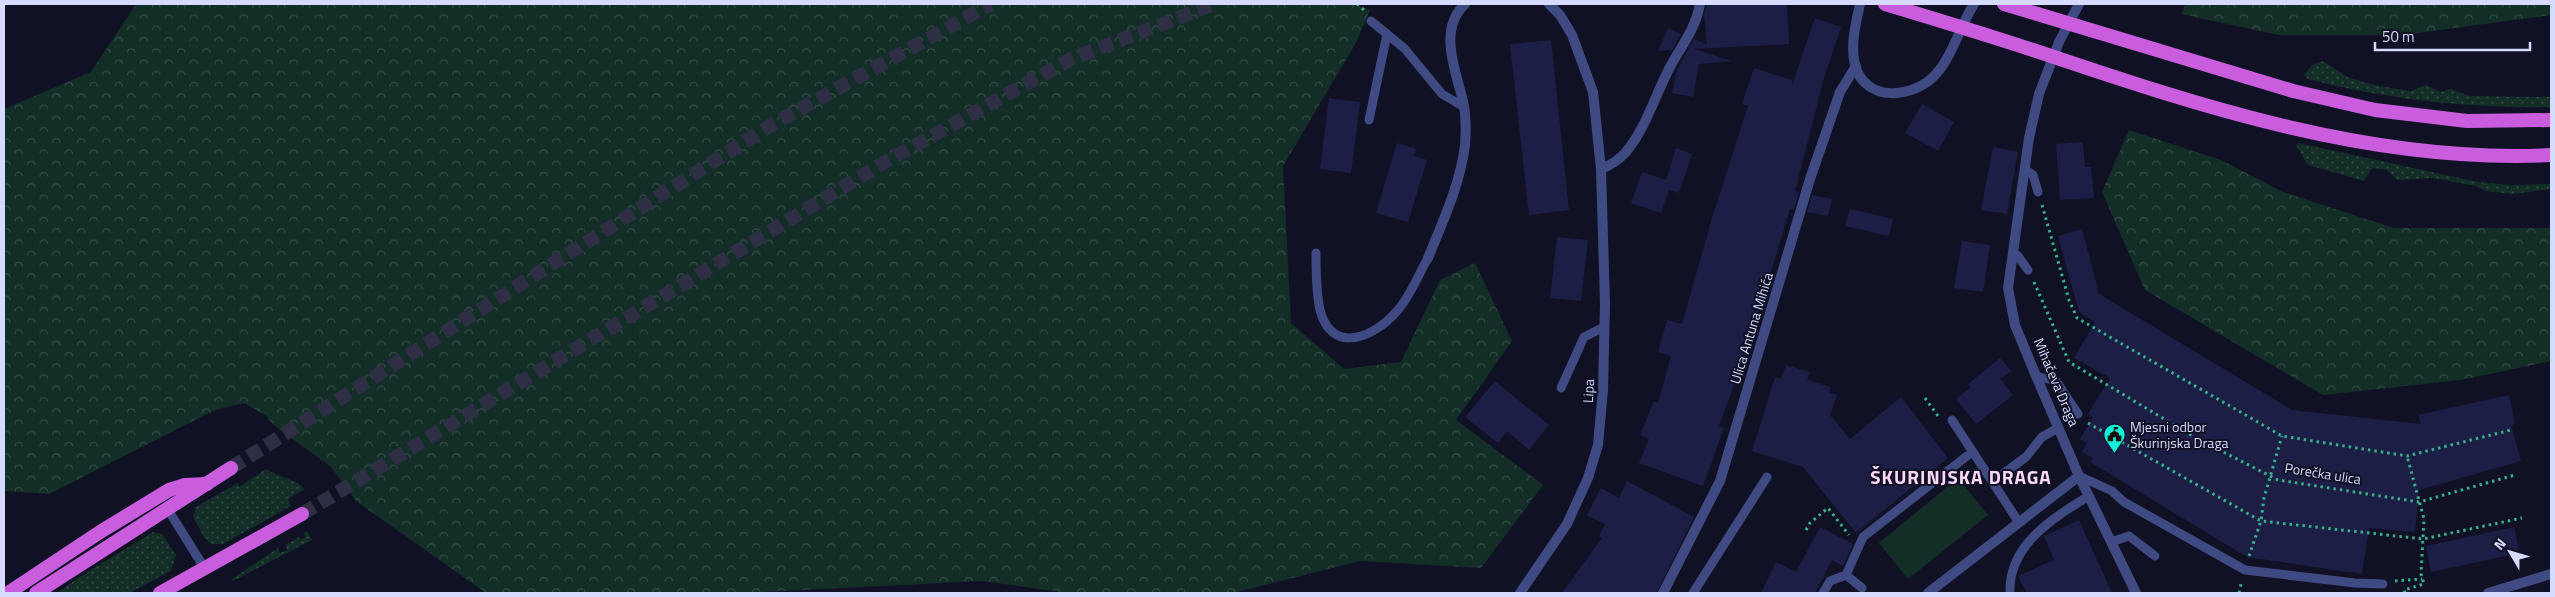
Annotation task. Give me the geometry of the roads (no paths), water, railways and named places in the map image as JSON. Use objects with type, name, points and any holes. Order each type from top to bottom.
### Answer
[{"type":"highway","points":[[1885,4],[2130,82],[2283,125],[2408,149],[2473,155],[2551,155]]},
{"type":"highway","points":[[2004,4],[2293,91],[2375,110],[2468,121],[2551,120]]},
{"type":"highway","points":[[36,593],[231,468]]},
{"type":"highway","points":[[8,593],[100,532],[169,490],[185,485],[208,484]]},
{"type":"highway","points":[[160,593],[203,571],[302,514]]},
{"type":"highway","points":[[182,593],[203,571]]},
{"type":"street","points":[[1428,258],[1460,176],[1465,142],[1464,107],[1454,72],[1450,42],[1454,22],[1465,4]]},
{"type":"street","name":"Lipa","points":[[1520,593],[1567,524],[1588,478],[1598,445],[1604,328],[1601,170],[1593,92],[1572,35],[1560,15],[1549,4]]},
{"type":"street","points":[[1601,170],[1615,163],[1626,151],[1640,130],[1668,71],[1694,30],[1700,4]]},
{"type":"street","points":[[1860,4],[1855,29],[1856,66],[1860,77],[1873,89],[1898,94],[1920,86],[1936,75],[1974,4]]},
{"type":"street","name":"Mihačeva Draga","points":[[2079,4],[2043,79],[2029,138],[2008,288],[2011,310],[2036,376],[2079,476],[2136,593]]},
{"type":"street","name":"Ulica Antuna Mihića","points":[[1663,593],[1720,481],[1810,179],[1840,92],[1856,66]]},
{"type":"street","points":[[1928,593],[2018,521],[2079,476]]},
{"type":"street","points":[[2488,593],[2551,574]]},
{"type":"lane","points":[[1371,21],[1405,49],[1442,94],[1464,107]]},
{"type":"lane","points":[[1369,120],[1387,34]]},
{"type":"lane","points":[[2026,170],[2033,175],[2038,192]]},
{"type":"lane","points":[[2012,252],[2018,256],[2028,270]]},
{"type":"lane","points":[[1316,253],[1316,285],[1321,311],[1327,327],[1342,337],[1354,339],[1368,334],[1385,324],[1398,310],[1428,258]]},
{"type":"lane","points":[[1561,388],[1584,337],[1604,328]]},
{"type":"lane","points":[[2036,376],[2056,381],[2078,414]]},
{"type":"lane","points":[[1952,420],[2018,521]]},
{"type":"lane","points":[[1993,481],[2026,457],[2042,437],[2058,428]]},
{"type":"lane","points":[[1823,593],[1830,581],[1846,574],[1869,532],[1967,456]]},
{"type":"lane","points":[[1693,593],[1766,476]]},
{"type":"lane","points":[[2079,476],[2112,490],[2124,502],[2245,570],[2355,583],[2383,584]]},
{"type":"lane","points":[[2008,592],[2013,571],[2028,542],[2057,516],[2089,496]]},
{"type":"lane","points":[[167,508],[203,571]]},
{"type":"lane","points":[[2111,542],[2129,536],[2156,556]]},
{"type":"lane","points":[[1846,574],[1862,588]]},
{"type":"tunnel","points":[[231,468],[771,125],[991,4]]},
{"type":"tunnel","points":[[302,514],[885,162],[1071,59],[1214,4]]},
{"type":"place","name":"Mjesni odbor Škurinjska Draga","points":[[2114,453]]},
{"type":"district","name":"ŠKURINJSKA DRAGA","points":[[1961,476]]}]
